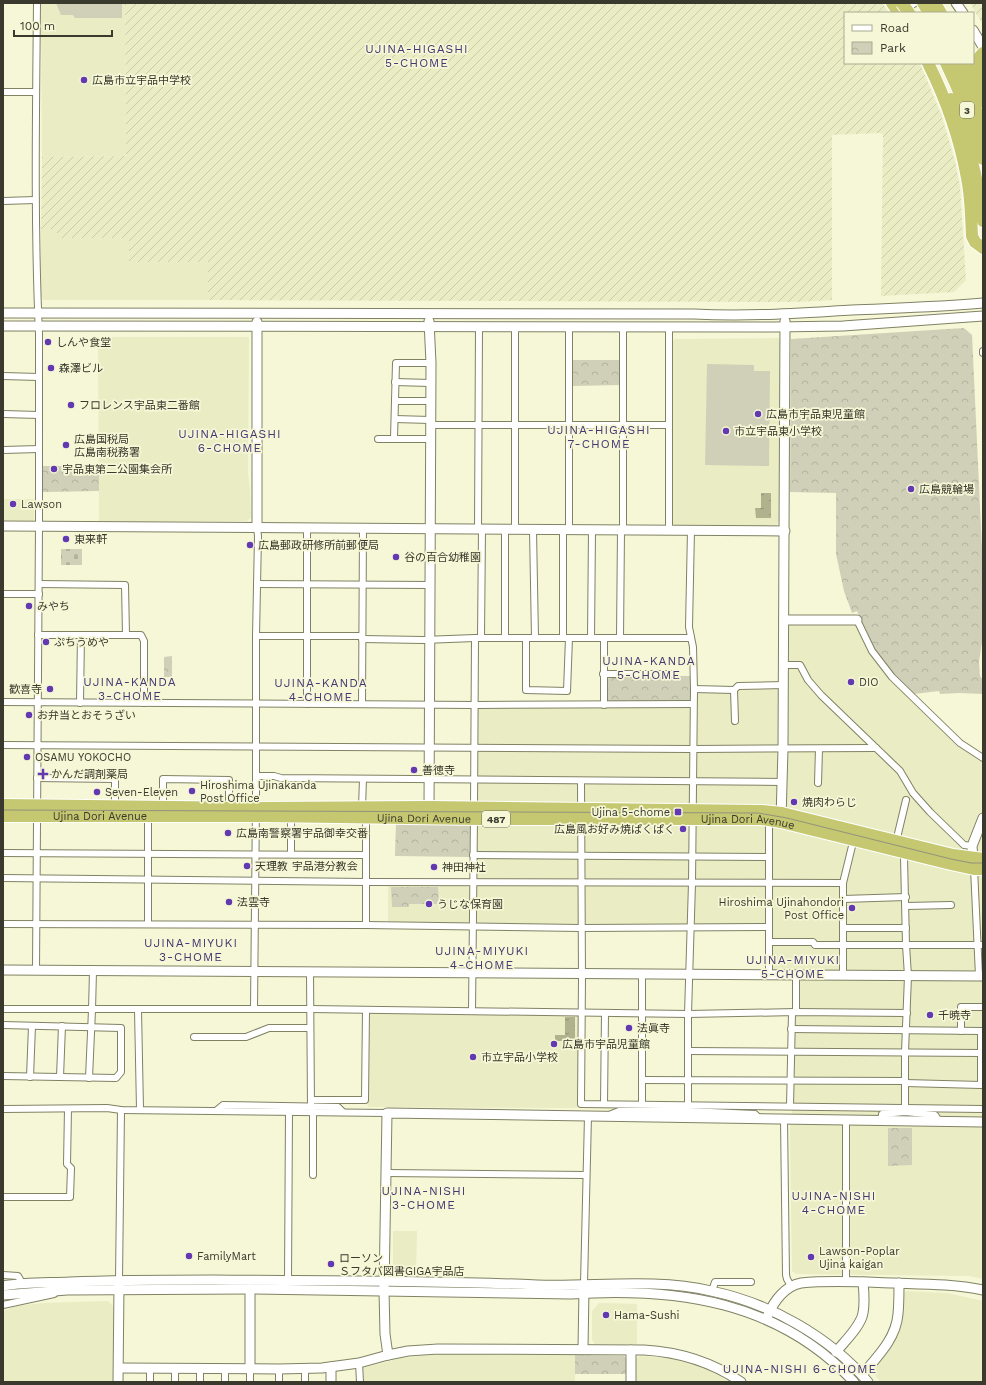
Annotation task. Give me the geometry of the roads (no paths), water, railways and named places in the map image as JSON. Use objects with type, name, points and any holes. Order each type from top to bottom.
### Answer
[{"type":"highway","points":[[892,3],[898,12]]},
{"type":"highway","points":[[902,3],[908,12]]},
{"type":"highway","points":[[911,3],[917,12]]},
{"type":"highway","points":[[923,3],[928,12]]},
{"type":"highway","points":[[935,3],[940,12]]},
{"type":"highway","points":[[983,53],[976,61],[983,79]]},
{"type":"highway","points":[[929,64],[935,76],[960,147],[968,180],[972,236],[975,242],[983,248]]},
{"type":"highway","points":[[936,64],[963,127],[976,176],[983,221]]},
{"type":"highway","name":"3","points":[[946,64],[973,126],[983,159]]},
{"type":"highway","name":"3","points":[[957,64],[983,131]]},
{"type":"highway","points":[[968,65],[983,102]]},
{"type":"highway","name":"Ujina Dori Avenue","points":[[3,805],[36,811],[148,816],[256,812],[429,812],[693,814],[777,819],[854,836],[896,842],[953,856],[978,864]]},
{"type":"highway","name":"Ujina Dori Avenue","points":[[3,816],[36,811],[115,806],[229,808],[291,817],[364,812]]},
{"type":"highway","name":"Ujina Dori Avenue","points":[[854,836],[905,853],[978,864]]},
{"type":"street","points":[[36,970],[36,811],[39,594],[39,377],[35,200],[37,3]]},
{"type":"street","points":[[901,12],[915,3]]},
{"type":"street","points":[[956,3],[962,12]]},
{"type":"street","points":[[974,32],[983,47]]},
{"type":"street","points":[[3,92],[36,92]]},
{"type":"street","points":[[3,201],[35,200]]},
{"type":"street","points":[[3,313],[694,314],[726,316],[893,309],[983,303]]},
{"type":"street","points":[[254,1009],[258,536],[257,314]]},
{"type":"street","points":[[429,314],[429,812]]},
{"type":"street","points":[[769,975],[769,857],[783,782],[785,314]]},
{"type":"street","points":[[3,326],[430,326],[515,328],[785,327],[843,326],[983,316]]},
{"type":"street","points":[[472,1011],[474,747],[480,529],[478,425],[479,327]]},
{"type":"street","points":[[526,638],[526,690],[567,691],[566,530],[569,327]]},
{"type":"street","points":[[515,328],[515,529]]},
{"type":"street","points":[[620,638],[623,328]]},
{"type":"street","points":[[669,328],[669,530]]},
{"type":"street","points":[[394,438],[396,363],[430,363]]},
{"type":"street","points":[[3,376],[39,377]]},
{"type":"street","points":[[395,382],[430,383]]},
{"type":"street","points":[[395,401],[430,401]]},
{"type":"street","points":[[3,414],[39,415]]},
{"type":"street","points":[[395,419],[478,425],[669,425]]},
{"type":"street","points":[[378,439],[430,438]]},
{"type":"street","points":[[3,450],[39,449]]},
{"type":"street","points":[[3,526],[785,531]]},
{"type":"street","points":[[307,528],[307,704]]},
{"type":"street","points":[[362,704],[363,528]]},
{"type":"street","points":[[505,529],[505,638]]},
{"type":"street","points":[[534,530],[535,638]]},
{"type":"street","points":[[591,638],[592,530]]},
{"type":"street","points":[[688,1108],[688,1014],[692,883],[694,689],[693,647],[689,628],[691,530]]},
{"type":"street","points":[[39,584],[125,585],[126,635]]},
{"type":"street","points":[[257,584],[430,584]]},
{"type":"street","points":[[3,594],[39,594]]},
{"type":"street","points":[[784,620],[857,620],[872,651],[892,677],[960,743],[983,758]]},
{"type":"street","points":[[38,635],[141,635],[144,641],[144,703]]},
{"type":"street","points":[[80,702],[81,635]]},
{"type":"street","points":[[256,636],[430,639],[691,638]]},
{"type":"street","points":[[604,638],[604,705]]},
{"type":"street","points":[[784,664],[800,665],[808,680],[821,695],[900,771],[913,793],[930,812],[964,845],[972,846]]},
{"type":"street","points":[[603,674],[672,674]]},
{"type":"street","points":[[694,689],[734,690],[738,686],[784,685]]},
{"type":"street","points":[[734,690],[735,721]]},
{"type":"street","points":[[3,702],[38,701],[475,705],[693,704]]},
{"type":"street","points":[[3,745],[693,749],[876,748]]},
{"type":"street","points":[[818,783],[819,749]]},
{"type":"street","points":[[256,776],[274,776],[280,778],[363,779],[783,782]]},
{"type":"street","points":[[37,778],[115,779],[115,806]]},
{"type":"street","points":[[163,807],[163,779],[229,780],[229,808]]},
{"type":"street","points":[[363,779],[366,855],[366,925]]},
{"type":"street","points":[[581,781],[581,1104],[642,1104],[755,1114],[760,1119]]},
{"type":"street","points":[[896,842],[906,800]]},
{"type":"street","points":[[148,816],[148,924]]},
{"type":"street","points":[[291,817],[291,854]]},
{"type":"street","points":[[3,970],[254,973],[981,976],[978,864],[972,846],[983,818]]},
{"type":"street","points":[[843,975],[843,883],[854,836]]},
{"type":"street","points":[[3,853],[366,855]]},
{"type":"street","points":[[905,853],[906,945],[908,976],[905,1052],[905,1110]]},
{"type":"street","points":[[473,855],[769,857]]},
{"type":"street","points":[[3,878],[366,882],[843,883]]},
{"type":"street","points":[[843,899],[906,897]]},
{"type":"street","points":[[906,906],[951,905]]},
{"type":"street","points":[[3,924],[255,924],[581,928],[769,928]]},
{"type":"street","points":[[843,928],[906,928]]},
{"type":"street","points":[[769,942],[813,942],[815,945],[843,946],[980,945]]},
{"type":"street","points":[[89,1078],[93,971]]},
{"type":"street","points":[[310,973],[313,1175]]},
{"type":"street","points":[[642,974],[642,1104]]},
{"type":"street","points":[[790,1106],[791,1029],[794,1012],[796,975]]},
{"type":"street","points":[[961,1031],[961,1007],[983,1007]]},
{"type":"street","points":[[3,1009],[310,1009],[688,1014],[794,1012],[907,1013]]},
{"type":"street","points":[[138,1010],[140,1109]]},
{"type":"street","points":[[217,1110],[223,1105],[312,1106],[365,1100],[366,1010]]},
{"type":"street","points":[[604,1104],[605,1013]]},
{"type":"street","points":[[3,1025],[121,1028],[121,1072],[116,1078],[3,1076]]},
{"type":"street","points":[[30,1077],[32,1026]]},
{"type":"street","points":[[60,1077],[62,1026]]},
{"type":"street","points":[[194,1037],[246,1037],[269,1028],[310,1028]]},
{"type":"street","points":[[642,1080],[791,1080],[981,1085],[982,1030],[791,1029]]},
{"type":"street","points":[[688,1051],[982,1053]]},
{"type":"street","points":[[3,1109],[107,1108],[121,1110],[140,1109],[289,1112],[312,1106],[343,1112],[983,1122]]},
{"type":"street","points":[[607,1116],[619,1111],[790,1106],[905,1110],[983,1109]]},
{"type":"street","points":[[3,1197],[70,1197],[71,1168],[67,1164],[68,1109]]},
{"type":"street","points":[[118,1382],[121,1110]]},
{"type":"street","points":[[881,1120],[882,1114],[905,1110],[935,1115],[939,1121]]},
{"type":"street","points":[[288,1280],[289,1112]]},
{"type":"street","points":[[387,1113],[384,1290],[385,1334],[388,1355]]},
{"type":"street","points":[[583,1349],[588,1116]]},
{"type":"street","points":[[784,1119],[786,1275],[791,1286]]},
{"type":"street","points":[[846,1119],[846,1282]]},
{"type":"street","points":[[387,1173],[586,1175]]},
{"type":"street","points":[[3,1275],[18,1276],[22,1283]]},
{"type":"street","points":[[3,1286],[22,1283],[119,1280],[385,1281],[508,1283],[691,1297],[768,1315],[797,1325],[836,1352],[865,1379],[893,1333],[898,1315],[899,1283]]},
{"type":"street","points":[[712,1291],[715,1282],[751,1282]]},
{"type":"street","points":[[768,1315],[783,1293],[791,1286],[804,1282],[930,1284],[983,1288]]},
{"type":"street","points":[[836,1352],[862,1318],[864,1309],[863,1282]]},
{"type":"street","points":[[3,1295],[67,1290],[250,1289],[384,1290],[460,1293],[663,1284],[712,1291],[745,1301],[768,1315],[778,1324],[807,1341],[854,1382]]},
{"type":"street","points":[[250,1289],[250,1382]]},
{"type":"street","points":[[3,1305],[53,1295],[67,1290]]},
{"type":"street","points":[[119,1368],[306,1369],[359,1363],[388,1355],[438,1348],[631,1350],[665,1352],[688,1357],[719,1369],[741,1382]]},
{"type":"street","points":[[631,1350],[631,1382]]},
{"type":"street","points":[[359,1363],[360,1382]]},
{"type":"street","points":[[331,1367],[331,1382]]},
{"type":"street","points":[[150,1368],[150,1382]]},
{"type":"street","points":[[175,1368],[175,1382]]},
{"type":"street","points":[[200,1368],[200,1382]]},
{"type":"street","points":[[225,1368],[225,1382]]},
{"type":"street","points":[[279,1369],[279,1382]]},
{"type":"street","points":[[305,1382],[306,1369]]},
{"type":"water","points":[[761,493],[771,493],[771,518],[756,518],[755,508],[761,508]]},
{"type":"water","points":[[565,1017],[575,1017],[575,1041],[555,1041],[555,1035],[565,1035]]},
{"type":"tram line","points":[[3,810],[758,813],[787,818],[951,859],[971,863],[983,863]]},
{"type":"place","name":"広島市立宇品中学校","points":[[84,80]]},
{"type":"place","name":"しんや食堂","points":[[48,342]]},
{"type":"place","name":"森澤ビル","points":[[51,368]]},
{"type":"place","name":"フロレンス宇品東二番館","points":[[71,405]]},
{"type":"place","name":"広島市宇品東児童館","points":[[758,414]]},
{"type":"place","name":"市立宇品東小学校","points":[[726,431]]},
{"type":"place","name":"広島国税局 広島南税務署","points":[[66,445]]},
{"type":"place","name":"宇品東第二公園集会所","points":[[54,469]]},
{"type":"place","name":"広島競輪場","points":[[911,489]]},
{"type":"place","name":"Lawson","points":[[13,504]]},
{"type":"place","name":"東来軒","points":[[66,539]]},
{"type":"place","name":"広島郵政研修所前郵便局","points":[[250,545]]},
{"type":"place","name":"谷の百合幼稚園","points":[[396,557]]},
{"type":"place","name":"みやち","points":[[29,606]]},
{"type":"place","name":"ぷちうめや","points":[[46,642]]},
{"type":"place","name":"DIO","points":[[851,682]]},
{"type":"place","name":"歓喜寺","points":[[50,689]]},
{"type":"place","name":"お弁当とおそうざい","points":[[29,715]]},
{"type":"place","name":"OSAMU YOKOCHO","points":[[27,757]]},
{"type":"place","name":"善徳寺","points":[[414,770]]},
{"type":"place","name":"かんだ調剤薬局","points":[[43,774]]},
{"type":"place","name":"Hiroshima Ujinakanda Post Office","points":[[192,791]]},
{"type":"place","name":"Seven-Eleven","points":[[97,792]]},
{"type":"place","name":"焼肉わらじ","points":[[794,802]]},
{"type":"place","name":"Ujina 5-chome","points":[[678,812]]},
{"type":"place","name":"広島風お好み焼ぱくぱく","points":[[683,829]]},
{"type":"place","name":"広島南警察署宇品御幸交番","points":[[228,833]]},
{"type":"place","name":"天理教 宇品港分教会","points":[[247,866]]},
{"type":"place","name":"神田神社","points":[[434,867]]},
{"type":"place","name":"法雲寺","points":[[229,902]]},
{"type":"place","name":"うじな保育園","points":[[429,904]]},
{"type":"place","name":"Hiroshima Ujinahondori Post Office","points":[[852,908]]},
{"type":"place","name":"千暁寺","points":[[930,1015]]},
{"type":"place","name":"法眞寺","points":[[629,1028]]},
{"type":"place","name":"広島市宇品児童館","points":[[554,1044]]},
{"type":"place","name":"市立宇品小学校","points":[[473,1057]]},
{"type":"place","name":"FamilyMart","points":[[189,1256]]},
{"type":"place","name":"Lawson-Poplar Ujina kaigan","points":[[811,1257]]},
{"type":"place","name":"ローソン Ｓフタバ図書GIGA宇品店","points":[[331,1264]]},
{"type":"place","name":"Hama-Sushi","points":[[606,1315]]},
{"type":"district","name":"UJINA-HIGASHI 5-CHOME","points":[[417,56]]},
{"type":"district","name":"UJINA-HIGASHI 7-CHOME","points":[[599,437]]},
{"type":"district","name":"UJINA-HIGASHI 6-CHOME","points":[[230,441]]},
{"type":"district","name":"UJINA-KANDA 5-CHOME","points":[[649,668]]},
{"type":"district","name":"UJINA-KANDA 3-CHOME","points":[[130,689]]},
{"type":"district","name":"UJINA-KANDA 4-CHOME","points":[[321,690]]},
{"type":"district","name":"UJINA-MIYUKI 3-CHOME","points":[[191,950]]},
{"type":"district","name":"UJINA-MIYUKI 4-CHOME","points":[[482,958]]},
{"type":"district","name":"UJINA-MIYUKI 5-CHOME","points":[[793,967]]},
{"type":"district","name":"UJINA-NISHI 3-CHOME","points":[[424,1198]]},
{"type":"district","name":"UJINA-NISHI 4-CHOME","points":[[834,1203]]},
{"type":"district","name":"UJINA-NISHI 6-CHOME","points":[[800,1369]]}]
